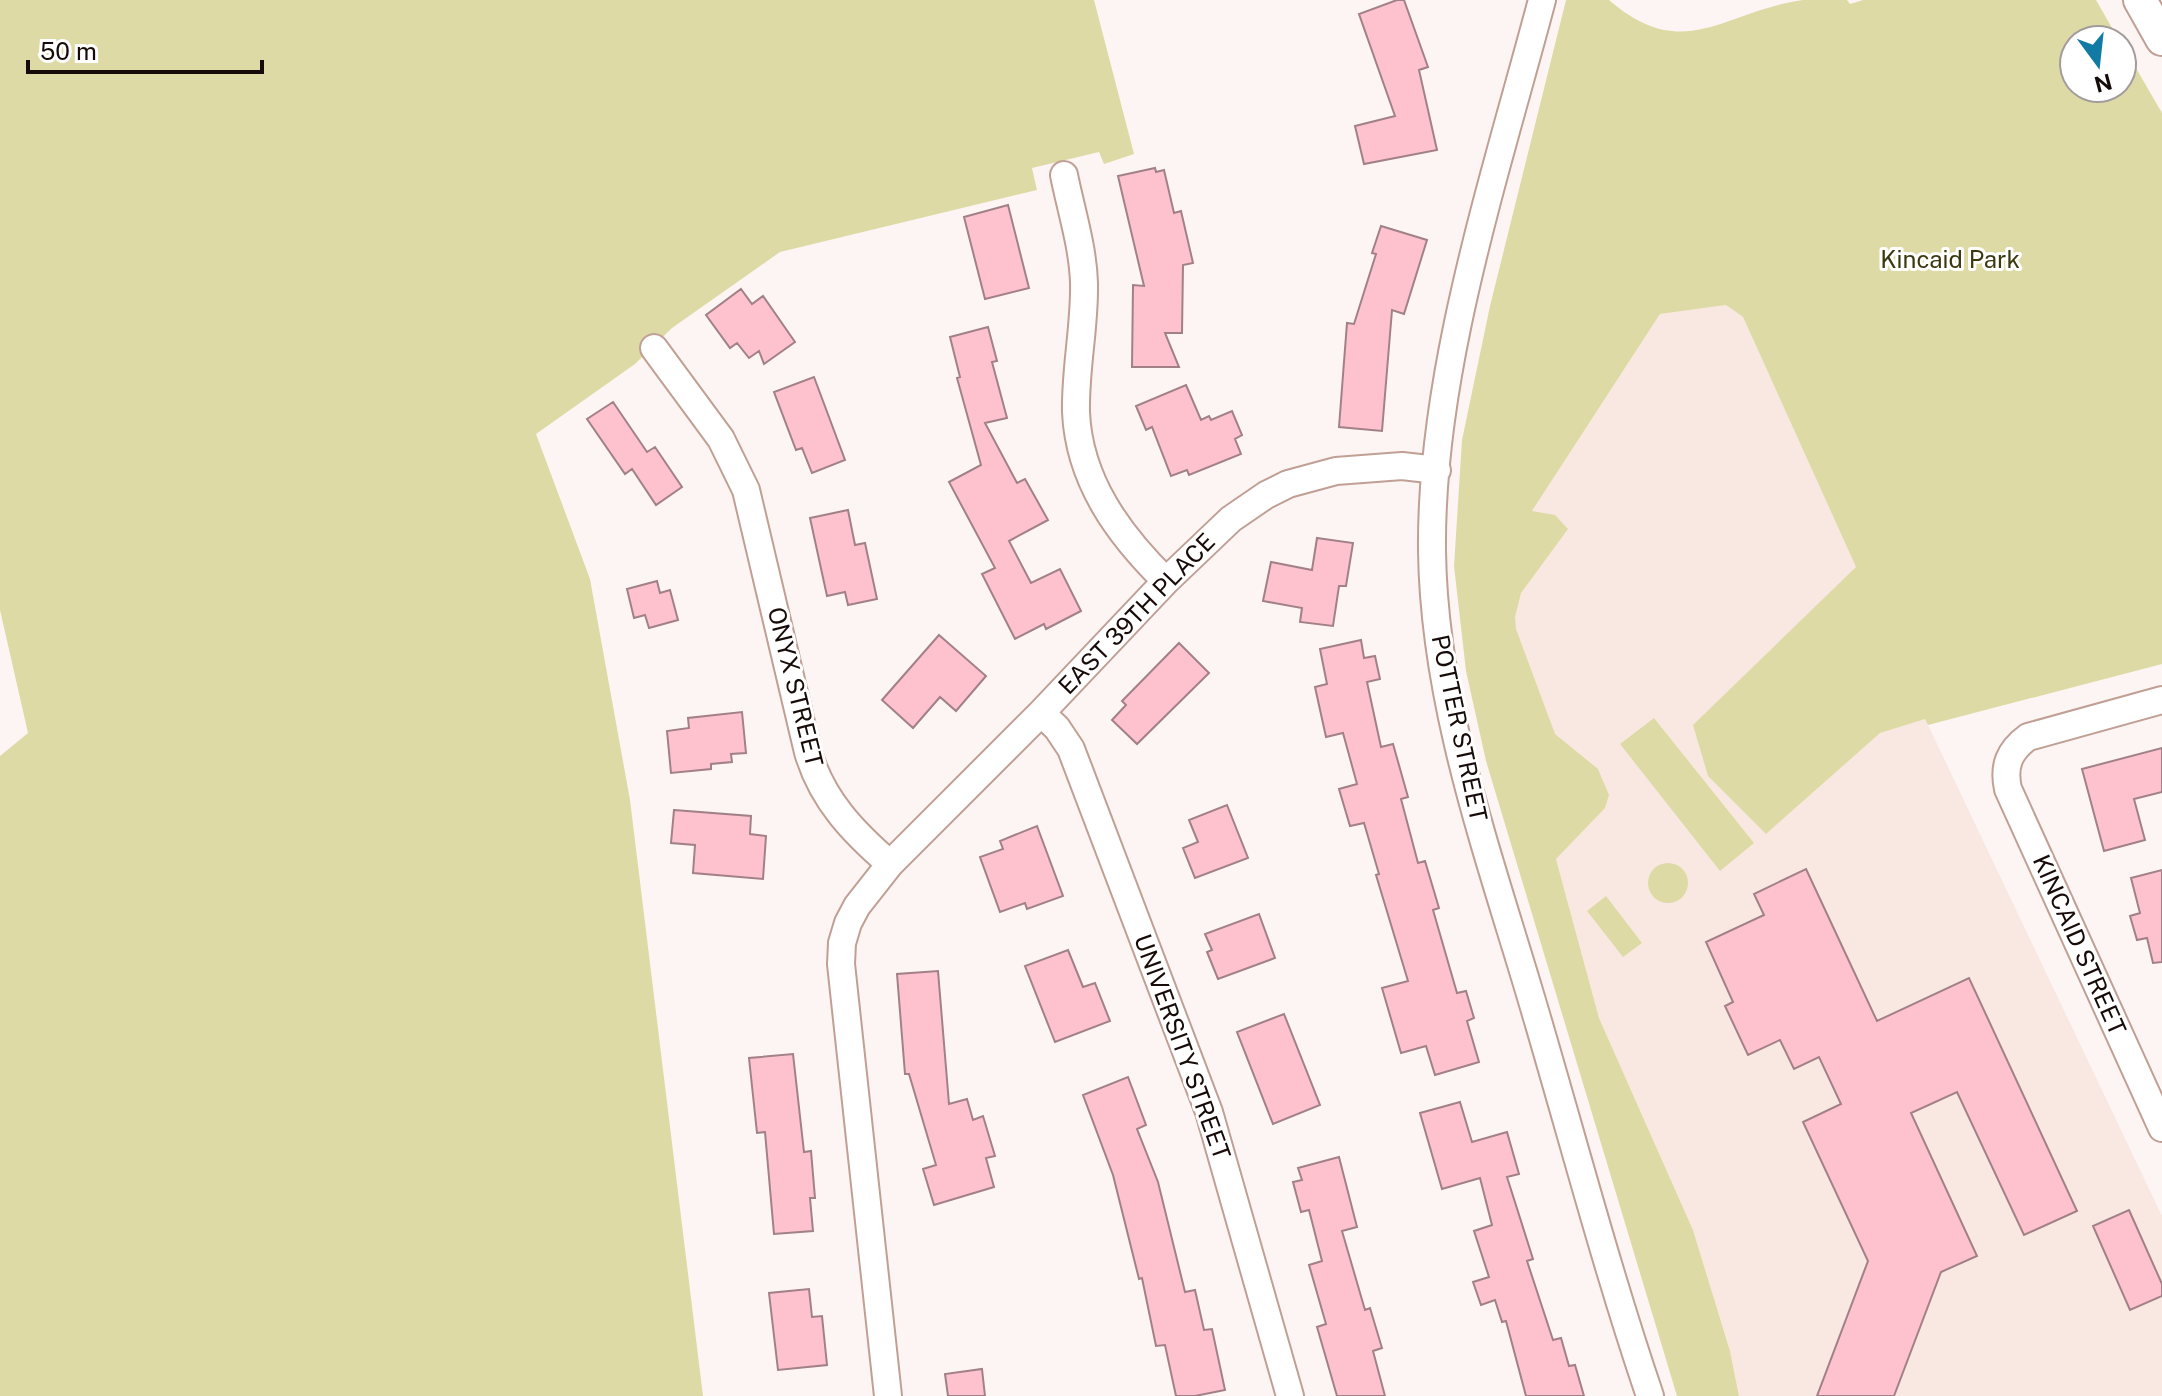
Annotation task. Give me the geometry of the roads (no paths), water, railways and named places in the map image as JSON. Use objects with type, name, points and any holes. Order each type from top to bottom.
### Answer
[{"type":"street","name":"POTTER STREET","points":[[1542,0],[1467,286],[1447,384],[1432,551],[1438,646],[1456,736],[1482,832],[1650,1396]]},
{"type":"street","points":[[2140,0],[2162,39]]},
{"type":"street","points":[[1064,175],[1084,283],[1076,413],[1085,463],[1118,529],[1134,550],[1166,581]]},
{"type":"street","name":"ONYX STREET","points":[[654,348],[721,439],[746,490],[808,752],[822,789],[859,837],[890,864]]},
{"type":"street","name":"EAST 39TH PLACE","points":[[890,864],[1041,713],[1166,581],[1231,519],[1288,484],[1336,471],[1402,466],[1437,470]]},
{"type":"street","name":"KINCAID STREET","points":[[2162,700],[2028,737],[2015,746],[2005,774],[2008,789],[2162,1128]]},
{"type":"street","name":"UNIVERSITY STREET","points":[[1041,713],[1057,728],[1071,749],[1209,1112],[1290,1396]]},
{"type":"street","points":[[888,1396],[841,964],[842,943],[857,906],[890,864]]},
{"type":"park label","name":"Kincaid Park","points":[[1950,260]]}]
